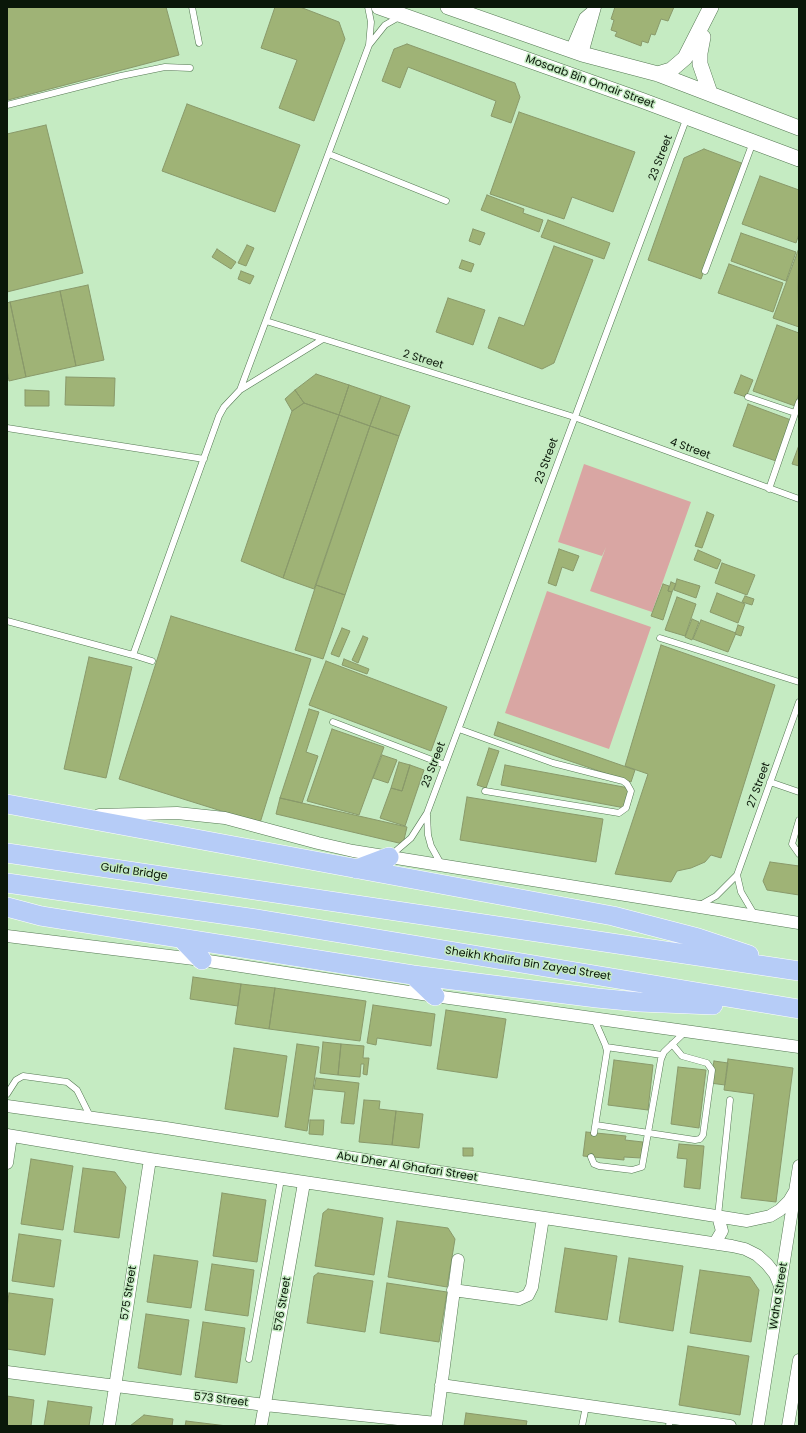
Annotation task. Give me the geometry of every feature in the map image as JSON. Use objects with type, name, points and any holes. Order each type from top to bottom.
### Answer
[{"type":"main road","points":[[7,790],[61,816]]},
{"type":"main road","points":[[7,804],[61,816],[193,837],[357,869],[569,907],[641,923],[719,945],[790,970]]},
{"type":"main road","points":[[7,817],[43,821],[61,816]]},
{"type":"main road","name":"Gulfa Bridge","points":[[7,853],[790,970]]},
{"type":"main road","points":[[357,869],[388,857]]},
{"type":"main road","name":"Sheikh Khalifa Bin Zayed Street","points":[[7,883],[256,919],[799,1009]]},
{"type":"main road","points":[[7,907],[41,916],[413,975],[639,1002],[766,1004]]},
{"type":"main road","points":[[7,915],[41,916]]},
{"type":"main road","points":[[181,938],[202,960]]},
{"type":"main road","points":[[413,975],[436,996]]},
{"type":"street","name":"Mosaab Bin Omair Street","points":[[379,7],[687,117],[799,159]]},
{"type":"street","name":"Mosaab Bin Omair Street","points":[[448,7],[577,52],[658,74],[799,128]]},
{"type":"street","points":[[577,52],[592,21],[594,9]]},
{"type":"street","points":[[658,74],[671,70],[685,58],[709,13]]},
{"type":"street","points":[[709,13],[700,53],[702,71],[710,93]]},
{"type":"street","points":[[61,816],[153,812],[201,815],[244,823],[318,844],[388,857],[799,923]]},
{"type":"street","points":[[7,936],[202,960],[436,996],[799,1047]]},
{"type":"street","name":"Abu Dher Al Ghafari Street","points":[[7,1106],[746,1221],[770,1216],[780,1210],[789,1201],[795,1191]]},
{"type":"street","points":[[7,1162],[9,1136],[281,1179],[715,1243],[745,1249],[757,1255],[775,1274],[780,1286]]},
{"type":"street","name":"575 Street","points":[[109,1426],[150,1159]]},
{"type":"street","name":"Waha Street","points":[[758,1426],[799,1166]]},
{"type":"street","name":"576 Street","points":[[261,1426],[304,1182]]},
{"type":"street","points":[[715,1243],[722,1231],[718,1216]]},
{"type":"street","points":[[453,1290],[519,1299],[528,1295],[532,1287],[543,1218]]},
{"type":"street","points":[[436,1425],[458,1260]]},
{"type":"street","points":[[788,1426],[799,1360]]},
{"type":"street","name":"573 Street","points":[[7,1372],[436,1425]]},
{"type":"street","points":[[441,1386],[586,1406],[670,1422],[730,1426]]},
{"type":"lane","points":[[192,7],[199,43]]},
{"type":"lane","points":[[240,390],[369,45],[371,22],[368,7]]},
{"type":"lane","points":[[369,45],[385,24],[390,20],[403,16]]},
{"type":"lane","points":[[7,105],[120,76],[165,67],[190,68]]},
{"type":"lane","name":"23 Street","points":[[388,857],[411,838],[426,813],[459,729],[687,117]]},
{"type":"lane","points":[[705,272],[753,142]]},
{"type":"lane","points":[[329,154],[446,201]]},
{"type":"lane","name":"2 Street","points":[[266,321],[574,417]]},
{"type":"lane","points":[[133,655],[219,416],[224,407],[240,390],[323,339]]},
{"type":"lane","points":[[748,397],[795,413]]},
{"type":"lane","points":[[769,489],[799,402]]},
{"type":"lane","name":"4 Street","points":[[574,417],[799,499]]},
{"type":"lane","points":[[7,428],[204,458]]},
{"type":"lane","points":[[7,621],[133,655],[152,662]]},
{"type":"lane","points":[[660,638],[799,682]]},
{"type":"lane","name":"27 Street","points":[[699,906],[716,896],[737,874],[799,702]]},
{"type":"lane","points":[[333,722],[445,765]]},
{"type":"lane","points":[[459,729],[553,763],[623,782],[628,784],[630,791],[626,808],[619,813],[485,791]]},
{"type":"lane","points":[[770,782],[799,792]]},
{"type":"lane","name":"23 Street","points":[[426,813],[428,835],[431,846],[442,866]]},
{"type":"lane","points":[[799,820],[792,844],[799,854]]},
{"type":"lane","points":[[737,874],[741,892],[755,915]]},
{"type":"lane","points":[[594,1018],[606,1047],[594,1133]]},
{"type":"lane","points":[[591,1157],[594,1164],[599,1166],[639,1170],[644,1164],[662,1055],[685,1032]]},
{"type":"lane","points":[[596,1125],[695,1140],[702,1137],[712,1070],[707,1062],[682,1056],[672,1044]]},
{"type":"lane","points":[[606,1047],[662,1055]]},
{"type":"lane","points":[[7,1094],[16,1080],[23,1076],[67,1082],[77,1090],[91,1118]]},
{"type":"lane","points":[[718,1216],[730,1100]]},
{"type":"lane","points":[[249,1359],[281,1179]]},
{"type":"lane","points":[[582,1426],[586,1406]]},
{"type":"shaded area","points":[[584,464],[691,502],[652,612],[590,591],[606,547],[602,556],[558,542]]},
{"type":"shaded area","points":[[547,591],[651,627],[609,749],[505,713]]},
{"type":"building","points":[[7,7],[166,7],[179,55],[8,100]]},
{"type":"building","points":[[275,7],[300,7],[339,22],[345,39],[314,121],[279,108],[297,60],[261,48]]},
{"type":"building","points":[[615,7],[674,7],[668,21],[661,19],[655,35],[651,34],[648,43],[642,41],[641,46],[615,36],[617,32],[611,30],[614,20],[611,19]]},
{"type":"building","points":[[407,44],[515,83],[520,97],[511,123],[491,116],[496,101],[408,67],[400,88],[382,81],[394,49]]},
{"type":"building","points":[[187,104],[300,145],[275,212],[162,171]]},
{"type":"building","points":[[519,112],[635,152],[613,212],[572,197],[564,219],[490,194]]},
{"type":"building","points":[[46,125],[83,273],[7,292],[7,134]]},
{"type":"building","points":[[704,149],[744,164],[701,279],[648,260],[684,158]]},
{"type":"building","points":[[760,176],[799,190],[799,234],[796,243],[742,224]]},
{"type":"building","points":[[487,195],[524,209],[523,213],[543,220],[539,232],[481,210]]},
{"type":"building","points":[[548,220],[610,243],[604,259],[541,237]]},
{"type":"building","points":[[473,229],[485,233],[480,245],[469,241]]},
{"type":"building","points":[[741,233],[796,252],[786,281],[731,261]]},
{"type":"building","points":[[247,245],[254,248],[246,266],[238,263]]},
{"type":"building","points":[[554,246],[593,260],[554,363],[542,369],[488,348],[499,317],[524,326]]},
{"type":"building","points":[[799,248],[798,288],[799,327],[773,318]]},
{"type":"building","points":[[217,249],[236,262],[231,269],[212,257]]},
{"type":"building","points":[[462,260],[474,264],[471,272],[459,268]]},
{"type":"building","points":[[729,264],[783,283],[773,312],[718,293]]},
{"type":"building","points":[[241,271],[254,276],[250,284],[238,279]]},
{"type":"building","points":[[88,285],[104,360],[76,366],[60,291]]},
{"type":"building","points":[[60,291],[76,366],[26,377],[10,302]]},
{"type":"building","points":[[448,298],[485,310],[473,345],[436,332]]},
{"type":"building","points":[[10,302],[26,377],[9,381],[7,370],[7,303]]},
{"type":"building","points":[[777,325],[799,333],[799,393],[795,406],[753,391]]},
{"type":"building","points":[[316,374],[349,385],[339,415],[304,403],[295,390]]},
{"type":"building","points":[[741,375],[753,380],[746,397],[734,393]]},
{"type":"building","points":[[66,377],[115,378],[114,406],[65,405]]},
{"type":"building","points":[[349,385],[381,396],[370,426],[339,415]]},
{"type":"building","points":[[25,390],[49,391],[49,406],[25,406]]},
{"type":"building","points":[[295,390],[304,403],[292,411],[285,399]]},
{"type":"building","points":[[381,396],[410,406],[399,436],[370,426]]},
{"type":"building","points":[[304,403],[339,415],[283,578],[241,561],[292,411]]},
{"type":"building","points":[[748,404],[791,420],[776,461],[733,446]]},
{"type":"building","points":[[339,415],[370,426],[314,589],[283,578]]},
{"type":"building","points":[[370,426],[399,436],[345,595],[316,585]]},
{"type":"building","points":[[799,445],[799,466],[792,464]]},
{"type":"building","points":[[707,512],[714,515],[702,548],[695,546]]},
{"type":"building","points":[[559,549],[579,556],[573,571],[562,567],[556,586],[548,583]]},
{"type":"building","points":[[698,550],[721,560],[717,569],[694,560]]},
{"type":"building","points":[[722,563],[755,575],[747,595],[715,583]]},
{"type":"building","points":[[677,579],[700,586],[696,598],[674,590]]},
{"type":"building","points":[[671,582],[676,584],[672,592],[668,591]]},
{"type":"building","points":[[663,584],[669,586],[668,591],[672,592],[663,620],[651,616]]},
{"type":"building","points":[[316,585],[345,595],[323,659],[295,650]]},
{"type":"building","points":[[717,593],[745,604],[738,623],[710,612]]},
{"type":"building","points":[[745,596],[754,599],[752,605],[742,602]]},
{"type":"building","points":[[677,597],[696,604],[685,636],[665,630]]},
{"type":"building","points":[[171,616],[311,659],[260,823],[119,779]]},
{"type":"building","points":[[692,619],[699,622],[692,640],[685,637]]},
{"type":"building","points":[[701,620],[736,633],[728,652],[693,639]]},
{"type":"building","points":[[738,625],[744,627],[741,636],[735,634]]},
{"type":"building","points":[[342,628],[350,631],[339,657],[331,654]]},
{"type":"building","points":[[363,636],[368,638],[358,663],[352,660]]},
{"type":"building","points":[[661,645],[775,685],[721,858],[711,855],[705,862],[691,868],[677,871],[671,882],[615,874],[648,774],[625,766]]},
{"type":"building","points":[[89,657],[132,667],[106,778],[64,769]]},
{"type":"building","points":[[344,659],[369,669],[367,674],[342,665]]},
{"type":"building","points":[[326,661],[447,707],[431,751],[309,705]]},
{"type":"building","points":[[309,709],[319,712],[306,752],[318,756],[302,803],[280,798]]},
{"type":"building","points":[[498,722],[635,770],[631,782],[494,735]]},
{"type":"building","points":[[332,729],[384,747],[359,815],[307,801]]},
{"type":"building","points":[[489,748],[499,751],[486,788],[477,785]]},
{"type":"building","points":[[382,755],[397,760],[388,783],[373,778]]},
{"type":"building","points":[[399,762],[410,765],[402,791],[391,788]]},
{"type":"building","points":[[410,765],[424,770],[405,826],[380,818],[391,788],[402,791]]},
{"type":"building","points":[[505,765],[629,788],[625,808],[501,785]]},
{"type":"building","points":[[467,797],[603,819],[596,862],[460,840]]},
{"type":"building","points":[[280,798],[407,827],[403,844],[276,814]]},
{"type":"building","points":[[770,862],[799,866],[799,895],[767,890],[763,881]]},
{"type":"building","points":[[193,977],[241,984],[238,1006],[190,999]]},
{"type":"building","points":[[241,984],[275,988],[269,1029],[235,1024]]},
{"type":"building","points":[[275,988],[366,1001],[360,1041],[269,1029]]},
{"type":"building","points":[[373,1005],[435,1014],[431,1046],[377,1038],[376,1045],[367,1043]]},
{"type":"building","points":[[446,1010],[506,1019],[497,1078],[437,1069]]},
{"type":"building","points":[[323,1042],[341,1044],[338,1075],[320,1073]]},
{"type":"building","points":[[297,1044],[319,1047],[307,1131],[285,1127]]},
{"type":"building","points":[[341,1044],[364,1046],[363,1058],[369,1058],[367,1075],[363,1074],[364,1064],[361,1064],[360,1077],[338,1075]]},
{"type":"building","points":[[234,1048],[287,1056],[278,1117],[225,1109]]},
{"type":"building","points":[[728,1059],[793,1068],[776,1202],[741,1198],[754,1094],[724,1090]]},
{"type":"building","points":[[614,1060],[653,1065],[648,1110],[608,1105]]},
{"type":"building","points":[[714,1061],[728,1063],[725,1085],[710,1083]]},
{"type":"building","points":[[678,1067],[706,1070],[699,1128],[671,1124]]},
{"type":"building","points":[[316,1078],[359,1083],[354,1124],[341,1123],[345,1092],[314,1089]]},
{"type":"building","points":[[364,1100],[380,1101],[379,1109],[396,1111],[392,1145],[359,1142]]},
{"type":"building","points":[[396,1111],[423,1114],[419,1148],[392,1145]]},
{"type":"building","points":[[310,1120],[324,1120],[323,1135],[309,1134]]},
{"type":"building","points":[[586,1132],[626,1136],[625,1140],[643,1142],[641,1158],[624,1157],[624,1160],[583,1156]]},
{"type":"building","points":[[679,1144],[704,1146],[700,1189],[684,1187],[687,1159],[677,1158]]},
{"type":"building","points":[[463,1148],[473,1148],[473,1156],[463,1156]]},
{"type":"building","points":[[31,1159],[73,1166],[63,1230],[21,1224]]},
{"type":"building","points":[[83,1168],[115,1172],[126,1187],[119,1238],[74,1232]]},
{"type":"building","points":[[222,1193],[266,1200],[257,1262],[213,1256]]},
{"type":"building","points":[[328,1209],[383,1218],[374,1275],[315,1266],[323,1213]]},
{"type":"building","points":[[397,1221],[448,1228],[455,1239],[447,1287],[388,1277]]},
{"type":"building","points":[[19,1234],[61,1240],[54,1287],[12,1281]]},
{"type":"building","points":[[565,1248],[617,1256],[607,1320],[555,1312]]},
{"type":"building","points":[[154,1255],[198,1261],[191,1308],[147,1302]]},
{"type":"building","points":[[629,1258],[683,1266],[673,1331],[619,1322]]},
{"type":"building","points":[[212,1264],[254,1270],[248,1316],[205,1310]]},
{"type":"building","points":[[700,1270],[750,1277],[759,1290],[751,1342],[690,1333]]},
{"type":"building","points":[[318,1273],[373,1281],[365,1332],[307,1323],[314,1276]]},
{"type":"building","points":[[387,1283],[447,1292],[439,1342],[380,1333]]},
{"type":"building","points":[[9,1293],[53,1299],[45,1355],[7,1349],[7,1308]]},
{"type":"building","points":[[146,1314],[189,1320],[181,1375],[138,1368]]},
{"type":"building","points":[[203,1322],[245,1328],[237,1383],[195,1377]]},
{"type":"building","points":[[688,1346],[749,1356],[740,1415],[679,1405]]},
{"type":"building","points":[[7,1396],[34,1400],[31,1426],[7,1426]]},
{"type":"building","points":[[48,1401],[92,1407],[89,1426],[44,1426]]},
{"type":"building","points":[[466,1413],[527,1421],[526,1426],[464,1426]]},
{"type":"building","points":[[144,1415],[173,1419],[172,1426],[130,1426]]},
{"type":"building","points":[[186,1421],[227,1426],[185,1426]]}]
